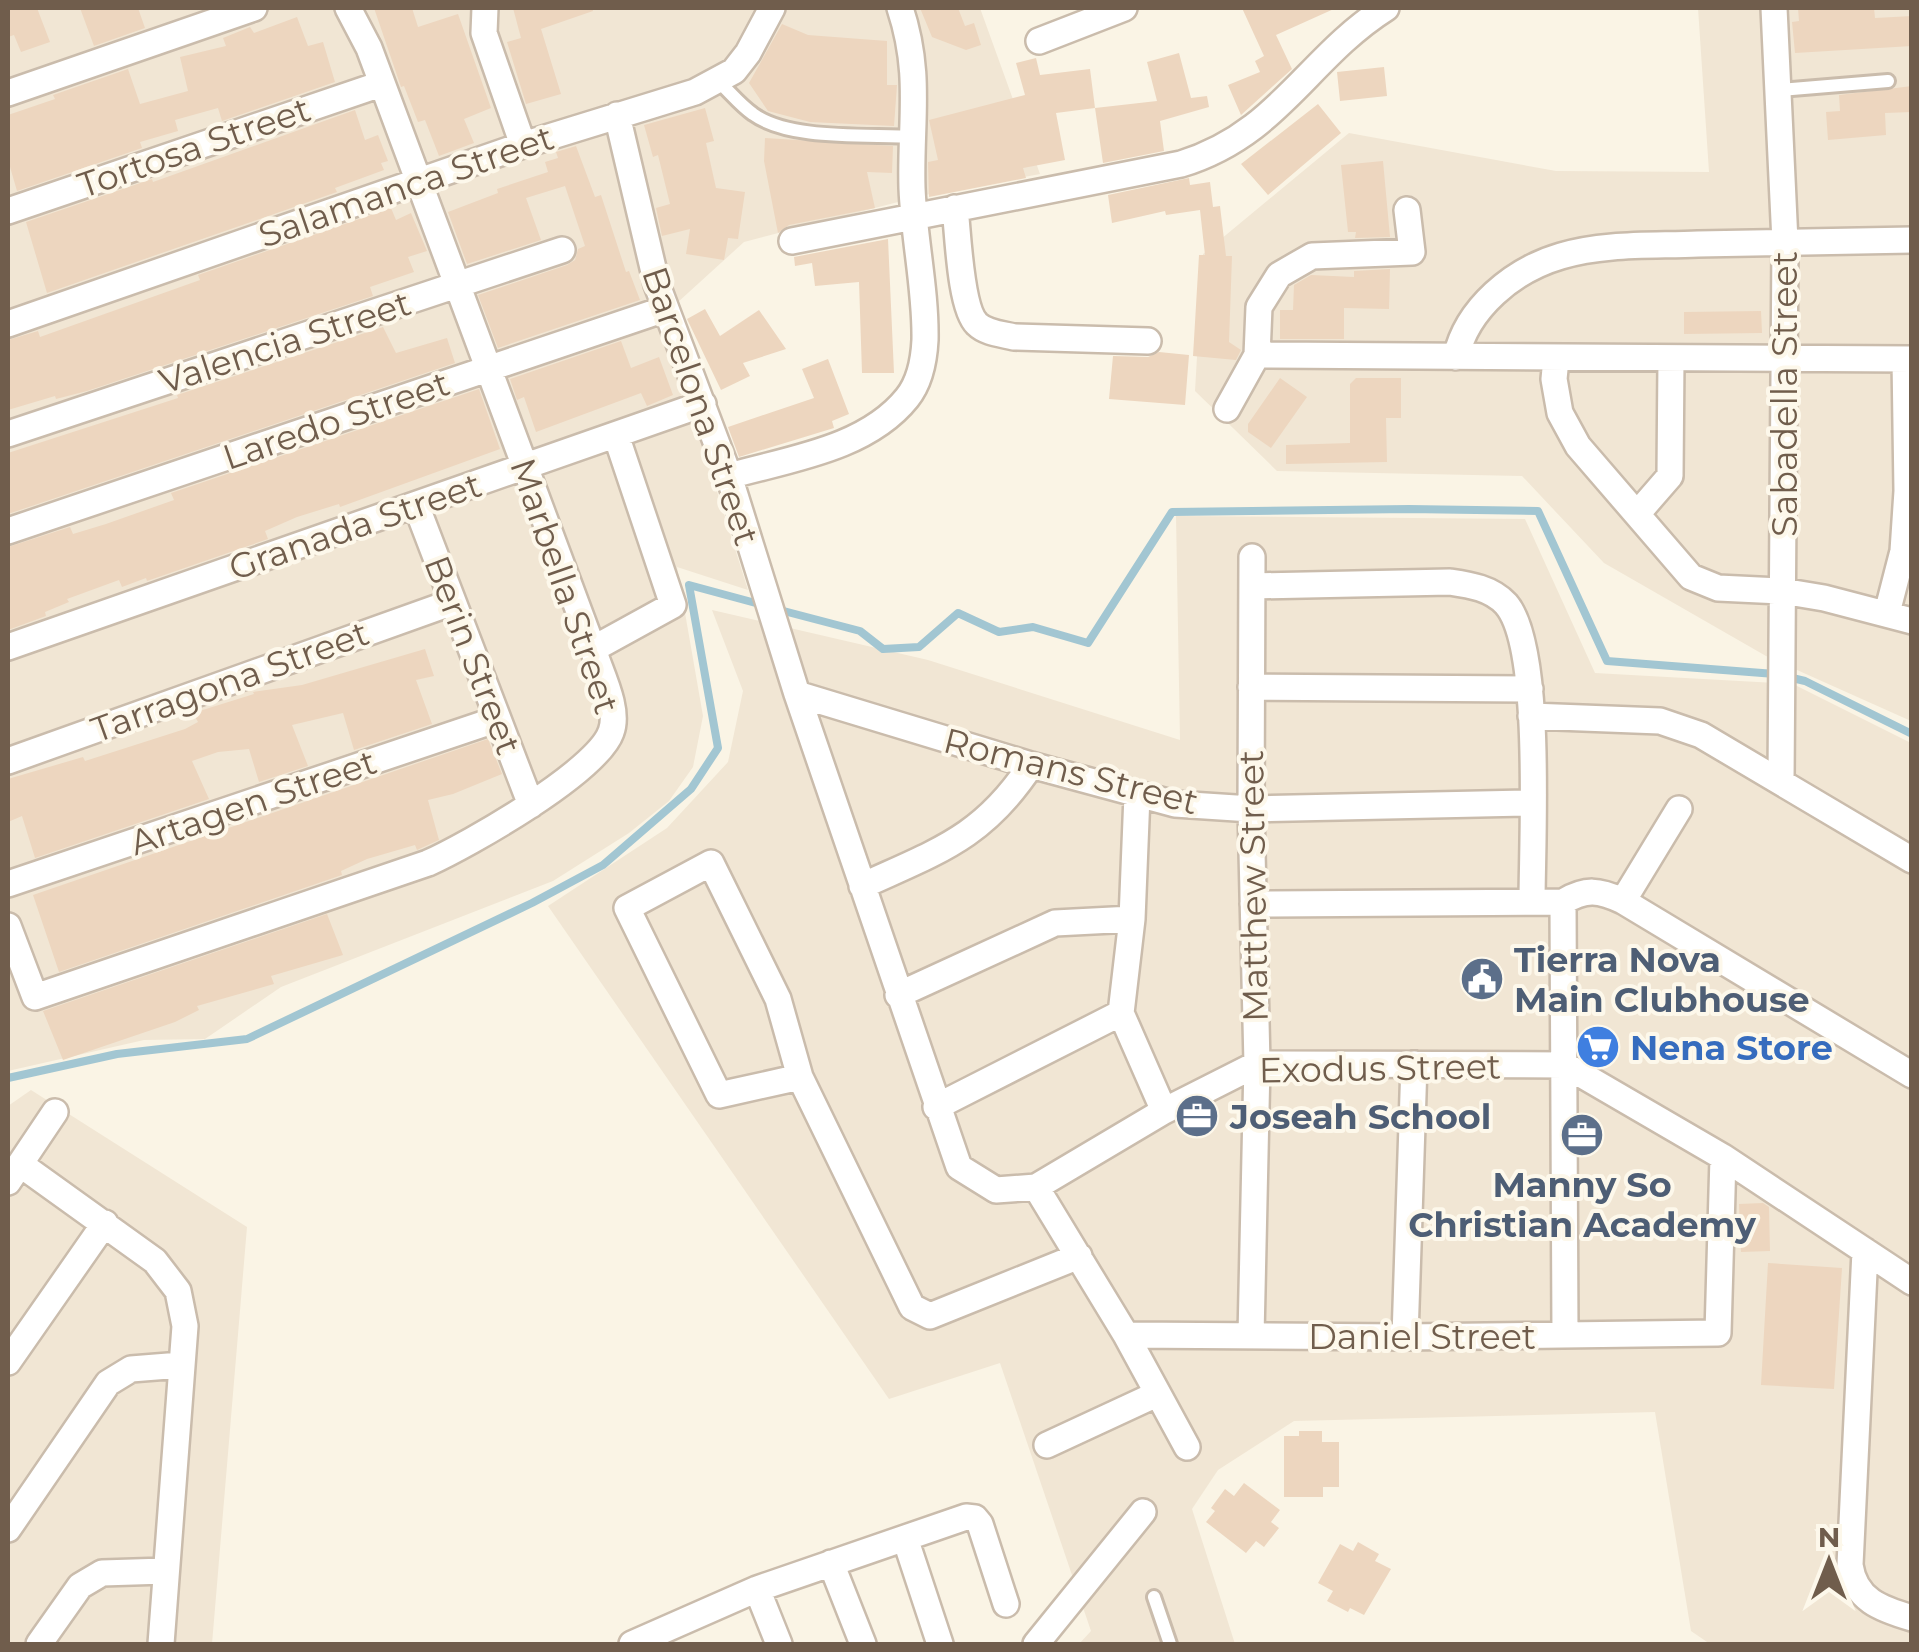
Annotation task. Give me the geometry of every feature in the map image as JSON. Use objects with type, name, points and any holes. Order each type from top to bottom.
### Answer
[{"type":"street","points":[[8,93],[254,8]]},
{"type":"street","name":"Marbella Street","points":[[8,926],[34,997],[462,848],[531,805],[603,746],[613,730],[613,715],[593,650],[526,466],[369,48],[348,8]]},
{"type":"street","points":[[485,8],[484,33],[522,145]]},
{"type":"street","name":"Salamanca Street","points":[[8,324],[522,145],[666,102],[718,81],[734,71],[748,53],[772,8]]},
{"type":"street","points":[[729,476],[836,445],[870,430],[890,417],[910,394],[922,369],[925,339],[915,215],[914,62],[900,8]]},
{"type":"street","points":[[1039,40],[1124,8]]},
{"type":"street","points":[[792,241],[1210,155],[1239,140],[1274,111],[1344,40],[1386,8]]},
{"type":"street","name":"Sabadella Street","points":[[1774,8],[1785,242],[1781,781]]},
{"type":"street","name":"Tortosa Street","points":[[8,211],[382,84]]},
{"type":"street","name":"Barcelona Street","points":[[617,115],[648,255],[729,476],[797,694]]},
{"type":"street","points":[[954,208],[969,310],[977,324],[1014,336],[1148,341]]},
{"type":"street","points":[[1227,409],[1258,355],[1259,307],[1279,275],[1312,256],[1412,252],[1407,210]]},
{"type":"street","points":[[1456,357],[1462,333],[1487,302],[1520,273],[1562,256],[1618,246],[1912,240]]},
{"type":"street","name":"Valencia Street","points":[[8,434],[562,250]]},
{"type":"street","name":"Laredo Street","points":[[8,531],[665,309]]},
{"type":"street","points":[[1258,355],[1908,359],[1903,552],[1886,613]]},
{"type":"street","points":[[1556,359],[1554,379],[1560,414],[1578,446],[1690,577],[1718,588],[1782,592],[1912,621]]},
{"type":"street","points":[[1636,514],[1670,476],[1671,359]]},
{"type":"street","name":"Granada Street","points":[[8,647],[703,404]]},
{"type":"street","points":[[593,650],[673,605],[616,435]]},
{"type":"street","name":"Berin Street","points":[[416,505],[531,805]]},
{"type":"street","name":"Matthew Street","points":[[1251,1336],[1256,1064],[1250,686],[1252,557]]},
{"type":"street","points":[[1252,586],[1450,582],[1494,593],[1507,605],[1526,651],[1530,689],[1532,902]]},
{"type":"street","name":"Tarragona Street","points":[[8,761],[453,602]]},
{"type":"street","points":[[1250,686],[1530,689]]},
{"type":"street","points":[[797,694],[959,1167],[996,1190],[1036,1187],[1126,1335],[1187,1447]]},
{"type":"street","name":"Romans Street","points":[[797,694],[1031,766],[1175,804],[1251,809],[1531,803]]},
{"type":"street","points":[[1531,716],[1660,721],[1701,735],[1912,860]]},
{"type":"street","name":"Artagen Street","points":[[8,884],[498,719]]},
{"type":"street","points":[[862,886],[952,844],[982,824],[1009,798],[1031,766]]},
{"type":"street","points":[[1137,795],[1132,919],[1122,1013],[1164,1111]]},
{"type":"street","points":[[1623,900],[1680,809]]},
{"type":"street","points":[[800,1077],[719,1094],[627,908],[710,864],[778,999],[800,1077],[912,1306],[920,1314],[930,1316],[1079,1256]]},
{"type":"street","points":[[1253,904],[1564,902],[1591,890],[1623,900],[1912,1075]]},
{"type":"street","points":[[1564,902],[1564,1335]]},
{"type":"street","points":[[898,995],[1055,924],[1132,919]]},
{"type":"street","points":[[936,1107],[1122,1013]]},
{"type":"street","name":"Exodus Street","points":[[1036,1187],[1164,1111],[1256,1064],[1565,1065],[1723,1157],[1912,1282]]},
{"type":"street","points":[[1405,1337],[1414,1064]]},
{"type":"street","points":[[55,1112],[14,1173],[105,1223],[154,1261],[178,1291],[185,1326],[161,1644]]},
{"type":"street","name":"Daniel Street","points":[[1126,1335],[1718,1333],[1723,1157]]},
{"type":"street","points":[[8,1362],[105,1223]]},
{"type":"street","points":[[1866,1250],[1850,1565],[1858,1592],[1887,1611],[1912,1618]]},
{"type":"street","points":[[8,1529],[108,1382],[132,1369],[181,1364]]},
{"type":"street","points":[[1047,1445],[1157,1394]]},
{"type":"street","points":[[1036,1644],[1143,1512]]},
{"type":"street","points":[[632,1644],[692,1633],[758,1589],[966,1517],[975,1518],[1006,1604]]},
{"type":"street","points":[[905,1538],[940,1644]]},
{"type":"street","points":[[831,1563],[863,1644]]},
{"type":"street","points":[[39,1644],[80,1586],[102,1573],[165,1571]]},
{"type":"street","points":[[758,1589],[779,1644]]},
{"type":"lane","points":[[718,81],[754,115],[777,125],[802,131],[914,136]]},
{"type":"lane","points":[[1780,90],[1888,81]]},
{"type":"lane","points":[[1154,1597],[1170,1644]]},
{"type":"shaded area","points":[[8,8],[980,8],[1040,174],[925,195],[744,242],[655,323],[682,380],[748,590],[677,567],[703,716],[693,767],[669,801],[629,833],[553,881],[281,987],[205,1039],[144,1040],[8,1071]]},
{"type":"shaded area","points":[[1698,8],[1911,8],[1911,721],[1766,656],[1604,563],[1522,476],[1277,471],[1195,391],[1203,254],[1349,133],[1556,171],[1709,172]]},
{"type":"shaded area","points":[[1176,516],[1525,519],[1595,673],[1793,684],[1911,743],[1911,1644],[1710,1644],[1691,1631],[1655,1412],[1294,1421],[1218,1470],[1192,1509],[1235,1644],[1079,1644],[1091,1631],[1000,1363],[889,1399],[548,906],[667,828],[728,762],[743,691],[712,610],[928,660],[1180,740]]},
{"type":"shaded area","points":[[31,1090],[247,1227],[212,1644],[8,1644],[8,1106]]},
{"type":"building","points":[[8,8],[37,8],[50,42],[21,52],[14,35],[8,37]]},
{"type":"building","points":[[80,8],[138,8],[145,28],[94,46]]},
{"type":"building","points":[[374,8],[412,8],[418,27],[458,14],[491,108],[464,119],[474,143],[439,156],[425,120],[418,122],[404,86],[401,87]]},
{"type":"building","points":[[513,8],[592,8],[593,11],[541,29],[561,94],[526,104],[507,42],[521,38]]},
{"type":"building","points":[[920,8],[958,8],[965,26],[974,23],[981,45],[966,50],[932,37]]},
{"type":"building","points":[[1242,8],[1336,8],[1276,35],[1292,69],[1241,115],[1228,85],[1260,72],[1255,61],[1264,56]]},
{"type":"building","points":[[1798,8],[1874,8],[1875,18],[1912,16],[1912,46],[1795,53],[1792,22],[1799,21]]},
{"type":"building","points":[[297,17],[308,46],[323,42],[335,82],[222,121],[218,108],[175,120],[178,131],[140,142],[142,148],[17,191],[8,160],[8,115],[128,69],[140,104],[188,91],[180,57],[226,46],[223,38],[250,27],[254,33]]},
{"type":"building","points":[[782,24],[808,35],[887,41],[887,85],[897,85],[894,126],[810,122],[768,111],[749,83]]},
{"type":"building","points":[[1179,53],[1191,98],[1207,96],[1209,107],[1160,121],[1164,151],[1103,163],[1095,108],[1157,101],[1147,62]]},
{"type":"building","points":[[1036,58],[1040,75],[1090,69],[1095,108],[1056,113],[1065,160],[1023,168],[1026,178],[929,197],[928,162],[938,160],[929,120],[1025,95],[1016,63]]},
{"type":"building","points":[[1384,67],[1387,96],[1340,101],[1337,72]]},
{"type":"building","points":[[1912,86],[1912,112],[1885,113],[1886,135],[1828,140],[1826,112],[1840,111],[1839,95]]},
{"type":"building","points":[[1318,104],[1341,133],[1268,195],[1241,164]]},
{"type":"building","points":[[705,108],[714,141],[706,143],[716,188],[745,192],[738,239],[728,238],[724,260],[686,254],[690,229],[662,236],[656,208],[670,204],[658,155],[653,157],[644,125]]},
{"type":"building","points":[[355,110],[365,140],[378,135],[388,161],[381,163],[384,170],[335,188],[337,192],[47,293],[26,222],[152,179],[153,182]]},
{"type":"building","points":[[765,138],[893,146],[892,173],[867,172],[875,208],[789,225],[778,233],[764,161]]},
{"type":"building","points":[[576,146],[595,197],[601,195],[626,272],[629,271],[640,300],[498,348],[478,295],[567,265],[575,260],[578,249],[585,246],[565,186],[526,198],[541,240],[467,264],[448,212],[498,193],[497,189],[548,172],[545,162],[558,158],[556,152]]},
{"type":"building","points":[[1383,161],[1390,237],[1355,238],[1356,232],[1348,232],[1341,165]]},
{"type":"building","points":[[1189,178],[1190,185],[1210,182],[1213,207],[1220,206],[1226,256],[1232,256],[1229,342],[1241,350],[1236,360],[1193,356],[1199,255],[1205,255],[1200,210],[1166,215],[1165,211],[1112,223],[1108,195]]},
{"type":"building","points":[[391,208],[396,220],[411,213],[427,251],[408,257],[414,272],[370,287],[373,296],[87,391],[8,410],[8,340],[38,331],[40,337],[200,280],[198,275]]},
{"type":"building","points":[[888,239],[894,373],[862,373],[859,282],[815,286],[812,263],[795,266],[794,257]]},
{"type":"building","points":[[1390,269],[1389,309],[1344,308],[1344,339],[1280,339],[1280,310],[1293,310],[1294,285],[1311,275],[1354,277],[1354,271]]},
{"type":"building","points":[[705,309],[720,336],[759,310],[786,349],[743,363],[750,376],[721,390],[687,319]]},
{"type":"building","points":[[1761,311],[1762,333],[1684,334],[1684,312]]},
{"type":"building","points":[[383,327],[396,353],[447,338],[455,363],[8,514],[8,453]]},
{"type":"building","points":[[621,341],[631,368],[659,357],[673,395],[647,406],[641,393],[536,432],[524,397],[517,400],[510,379]]},
{"type":"building","points":[[1159,352],[1189,355],[1185,405],[1109,399],[1113,356],[1148,357]]},
{"type":"building","points":[[828,359],[849,414],[832,421],[834,428],[739,457],[728,427],[814,398],[802,369]]},
{"type":"building","points":[[1280,378],[1307,397],[1271,448],[1248,432],[1248,424]]},
{"type":"building","points":[[1356,378],[1401,378],[1401,418],[1386,418],[1387,462],[1286,464],[1286,445],[1350,443],[1350,384]]},
{"type":"building","points":[[479,389],[500,449],[340,507],[339,504],[297,517],[265,531],[268,539],[147,581],[146,578],[122,587],[119,580],[67,599],[69,602],[45,612],[46,616],[8,630],[8,547],[70,527],[73,534],[106,524],[174,500],[171,493]]},
{"type":"building","points":[[425,649],[434,676],[416,680],[432,724],[354,750],[343,713],[292,725],[308,766],[259,782],[249,749],[218,752],[192,761],[209,799],[35,858],[22,816],[8,822],[8,779],[83,757],[85,761],[185,729],[198,722],[193,713],[253,692],[302,685]]},
{"type":"building","points":[[488,739],[502,774],[428,800],[439,840],[417,850],[415,845],[367,859],[341,871],[342,875],[59,972],[33,895]]},
{"type":"building","points":[[327,914],[343,955],[271,976],[274,984],[197,1006],[199,1010],[175,1022],[63,1060],[43,1011]]},
{"type":"building","points":[[1763,1203],[1769,1207],[1770,1251],[1741,1252],[1739,1204]]},
{"type":"building","points":[[1768,1263],[1842,1268],[1834,1389],[1761,1385]]},
{"type":"building","points":[[1299,1431],[1322,1431],[1322,1442],[1339,1442],[1339,1487],[1323,1487],[1323,1497],[1284,1497],[1284,1436],[1299,1436]]},
{"type":"building","points":[[1244,1483],[1280,1510],[1271,1522],[1279,1528],[1264,1547],[1256,1541],[1246,1553],[1206,1522],[1225,1489],[1234,1496]]},
{"type":"building","points":[[1358,1542],[1379,1554],[1375,1561],[1391,1569],[1364,1615],[1327,1601],[1333,1591],[1318,1583],[1340,1544],[1353,1551]]},
{"type":"waterway","points":[[776,609],[860,631],[883,649],[919,647],[958,613],[999,632],[1033,627],[1088,643],[1172,512],[1538,511],[1607,661],[1775,674]]},
{"type":"waterway","points":[[8,1078],[117,1054],[247,1039],[603,865],[691,789],[718,748],[689,585],[763,605]]},
{"type":"waterway","points":[[1788,677],[1805,681],[1912,734]]},
{"type":"place","name":"Tierra Nova Main Clubhouse","points":[[1482,979]]},
{"type":"place","name":"Nena Store","points":[[1598,1047]]},
{"type":"place","name":"Joseah School","points":[[1197,1116]]},
{"type":"place","name":"Manny So Christian Academy","points":[[1582,1135]]}]
